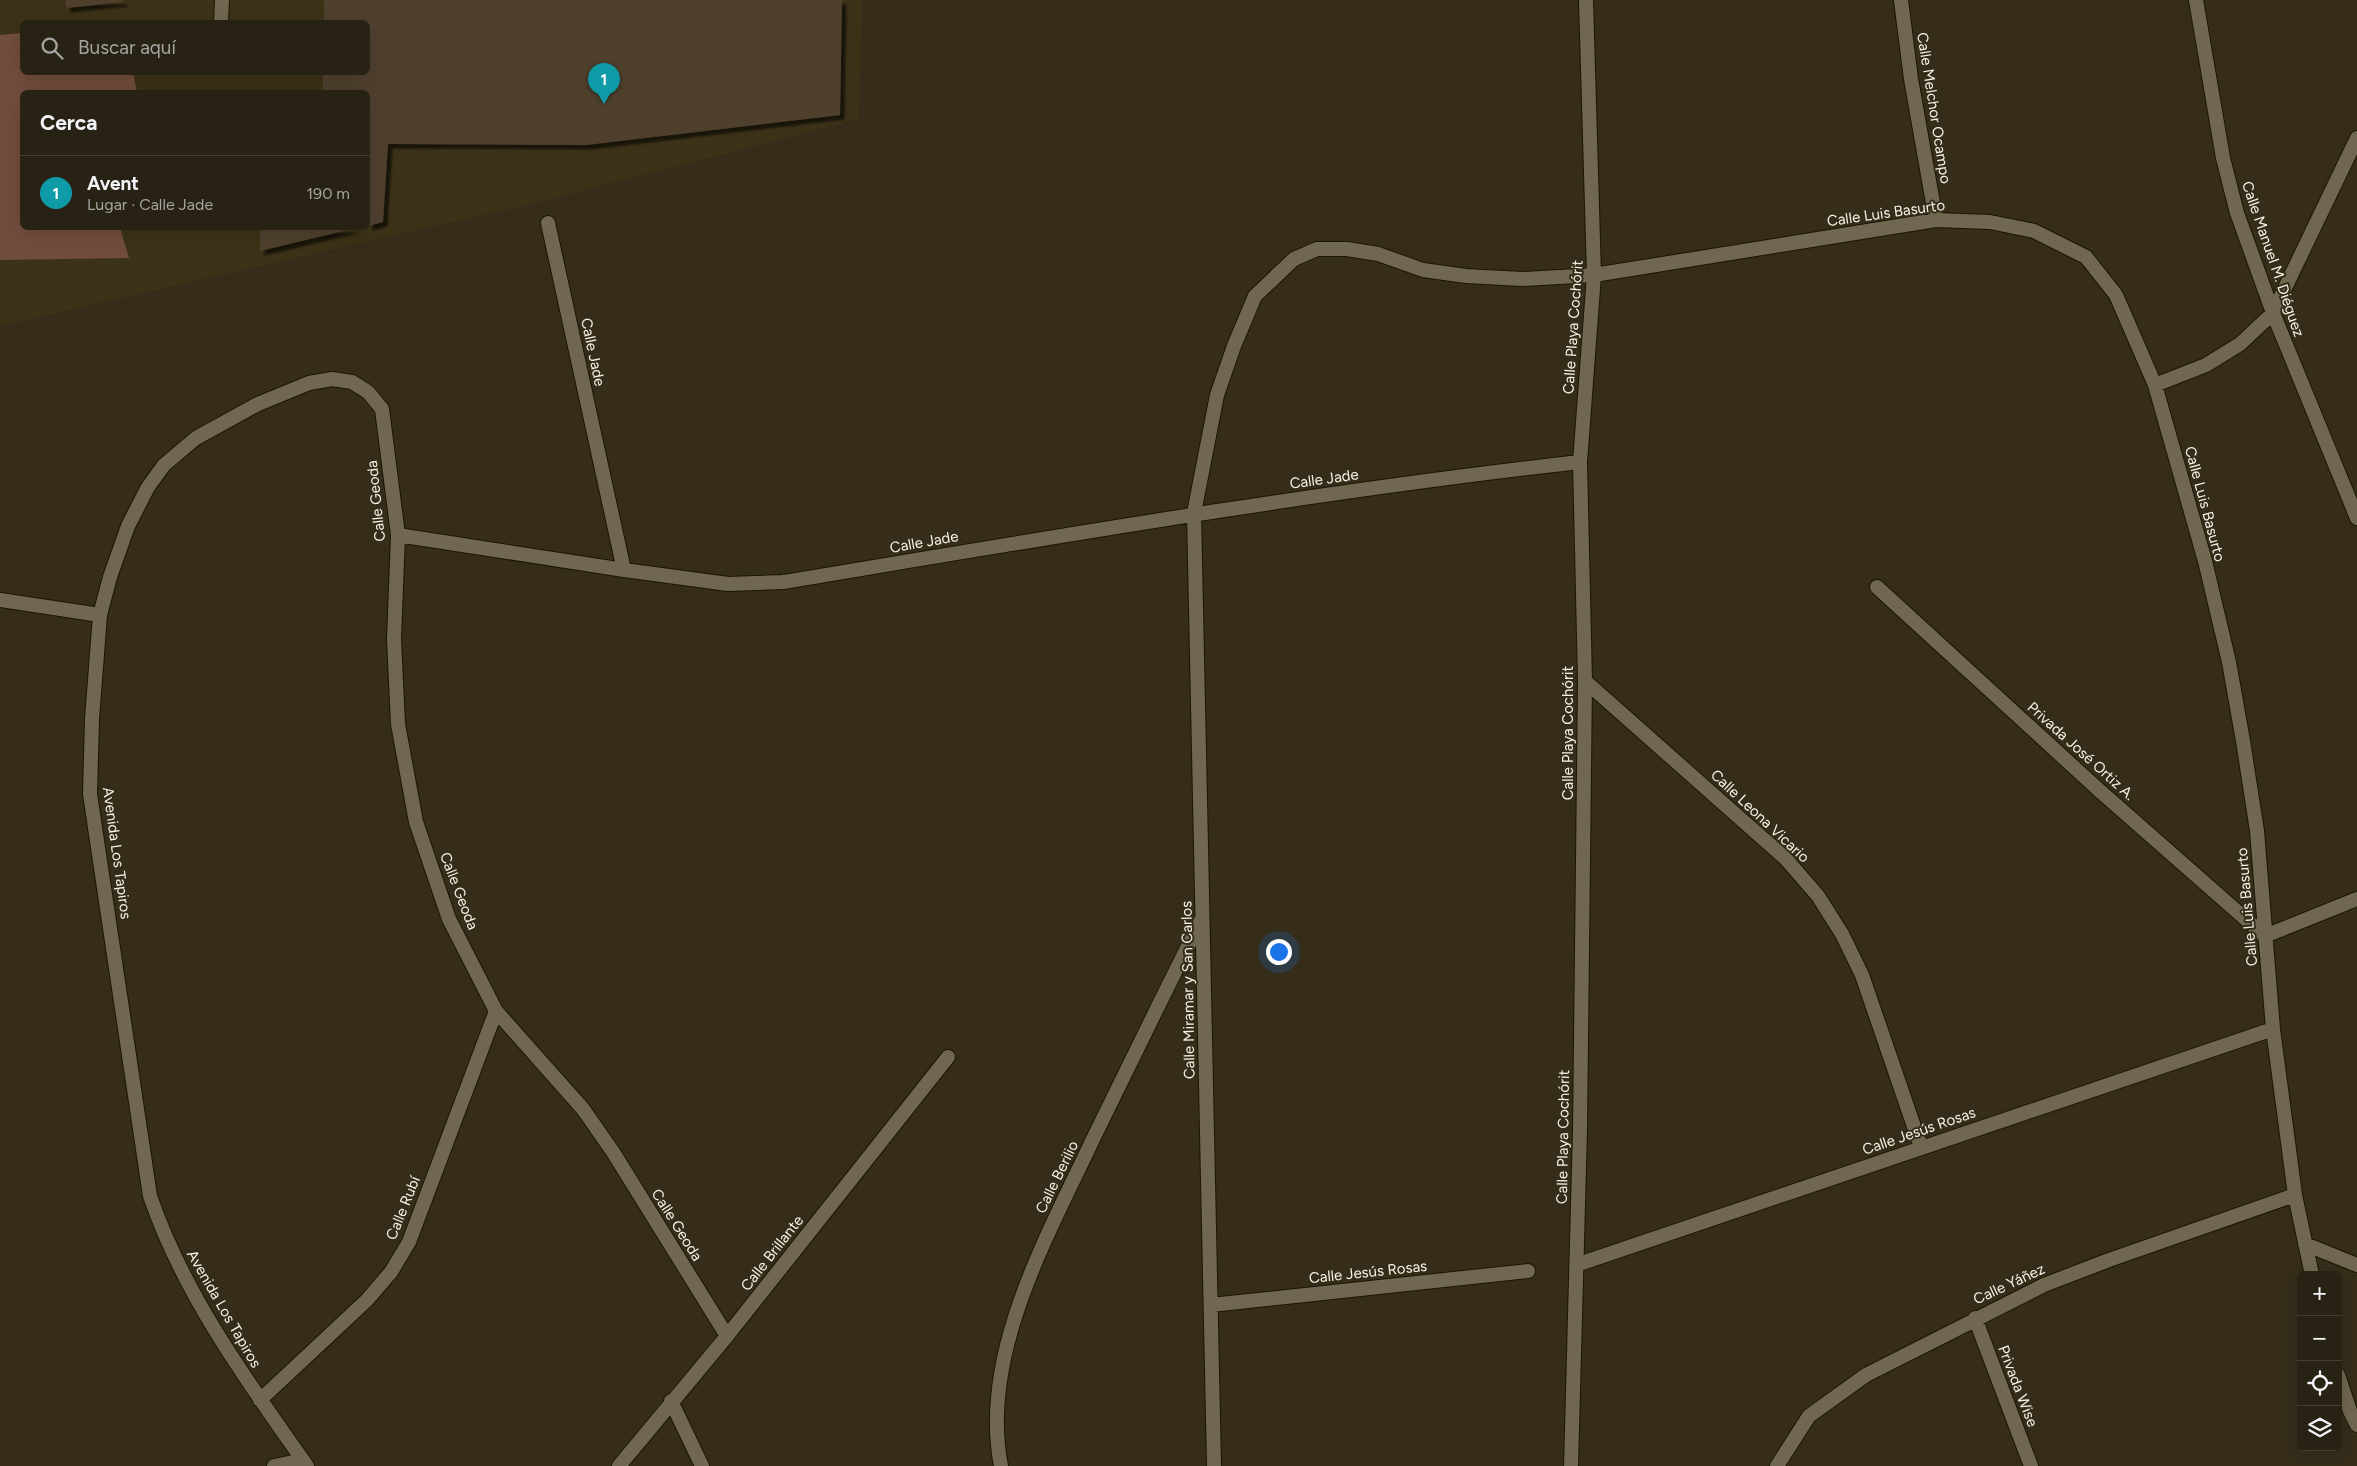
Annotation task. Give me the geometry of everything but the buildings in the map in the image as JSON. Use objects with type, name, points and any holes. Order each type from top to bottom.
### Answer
[{"type":"street","points":[[220,20],[222,0]]},
{"type":"street","name":"Calle Playa Cochórit","points":[[1571,1466],[1585,681],[1580,462],[1594,275],[1586,0]]},
{"type":"street","name":"Calle Melchor Ocampo","points":[[1901,0],[1911,78],[1936,220]]},
{"type":"street","name":"Calle Manuel M. Diéguez","points":[[2197,0],[2223,158],[2237,213],[2273,313],[2357,518]]},
{"type":"street","points":[[2155,385],[2206,365],[2240,344],[2273,313],[2357,138]]},
{"type":"street","name":"Calle Luis Basurto","points":[[1194,513],[1217,395],[1234,346],[1255,296],[1294,259],[1318,248],[1346,249],[1378,254],[1423,270],[1466,276],[1522,279],[1594,275],[1936,220],[1990,222],[2034,231],[2086,258],[2116,295],[2155,385],[2205,562],[2228,662],[2257,831],[2273,1029],[2295,1195],[2311,1271]]},
{"type":"street","name":"Calle Jade","points":[[548,223],[624,570],[728,584],[783,582],[1194,513],[1580,462]]},
{"type":"street","name":"Avenida Los Tapiros","points":[[305,1463],[260,1400],[185,1279],[161,1229],[150,1196],[90,794],[92,719],[100,616],[110,577],[128,526],[148,487],[164,465],[196,438],[258,404],[309,383],[332,379],[352,382],[368,392],[382,409]]},
{"type":"street","name":"Calle Geoda","points":[[382,409],[398,535],[394,639],[398,724],[416,822],[449,919],[496,1011],[583,1109],[613,1152],[727,1336]]},
{"type":"street","name":"Calle Miramar y San Carlos","points":[[1194,513],[1214,1466]]},
{"type":"street","points":[[398,535],[624,570]]},
{"type":"street","name":"Privada José Ortiz A.","points":[[1877,587],[2100,791],[2266,936]]},
{"type":"street","points":[[0,600],[100,616]]},
{"type":"street","name":"Calle Leona Vicario","points":[[1585,681],[1786,859],[1818,896],[1842,934],[1862,975],[1920,1147]]},
{"type":"street","points":[[2266,936],[2357,899]]},
{"type":"street","name":"Calle Berilio","points":[[1001,1466],[996,1438],[1004,1351],[1038,1255],[1202,917]]},
{"type":"street","name":"Calle Rubí","points":[[260,1400],[368,1300],[390,1272],[409,1242],[496,1011]]},
{"type":"street","name":"Calle Jesús Rosas","points":[[1576,1265],[2273,1029]]},
{"type":"street","name":"Calle Brillante","points":[[619,1466],[727,1336],[948,1057]]},
{"type":"street","name":"Calle Yáñez","points":[[1777,1466],[1809,1416],[1866,1375],[1975,1318],[2044,1285],[2109,1260],[2295,1195]]},
{"type":"street","points":[[2305,1244],[2357,1265]]},
{"type":"street","name":"Calle Jesús Rosas","points":[[1211,1305],[1528,1271]]},
{"type":"street","name":"Privada Wise","points":[[1975,1318],[2030,1466]]},
{"type":"street","points":[[2342,1387],[2357,1425]]},
{"type":"street","points":[[672,1401],[702,1466]]},
{"type":"street","points":[[274,1466],[305,1463]]},
{"type":"shaded area","points":[[0,0],[862,0],[859,119],[539,202],[0,326]]},
{"type":"shaded area","points":[[20,33],[20,75],[133,75],[137,90],[20,90],[20,230],[121,230],[129,258],[0,260],[0,35]]},
{"type":"place","name":"Avent","points":[[604,104]]}]
